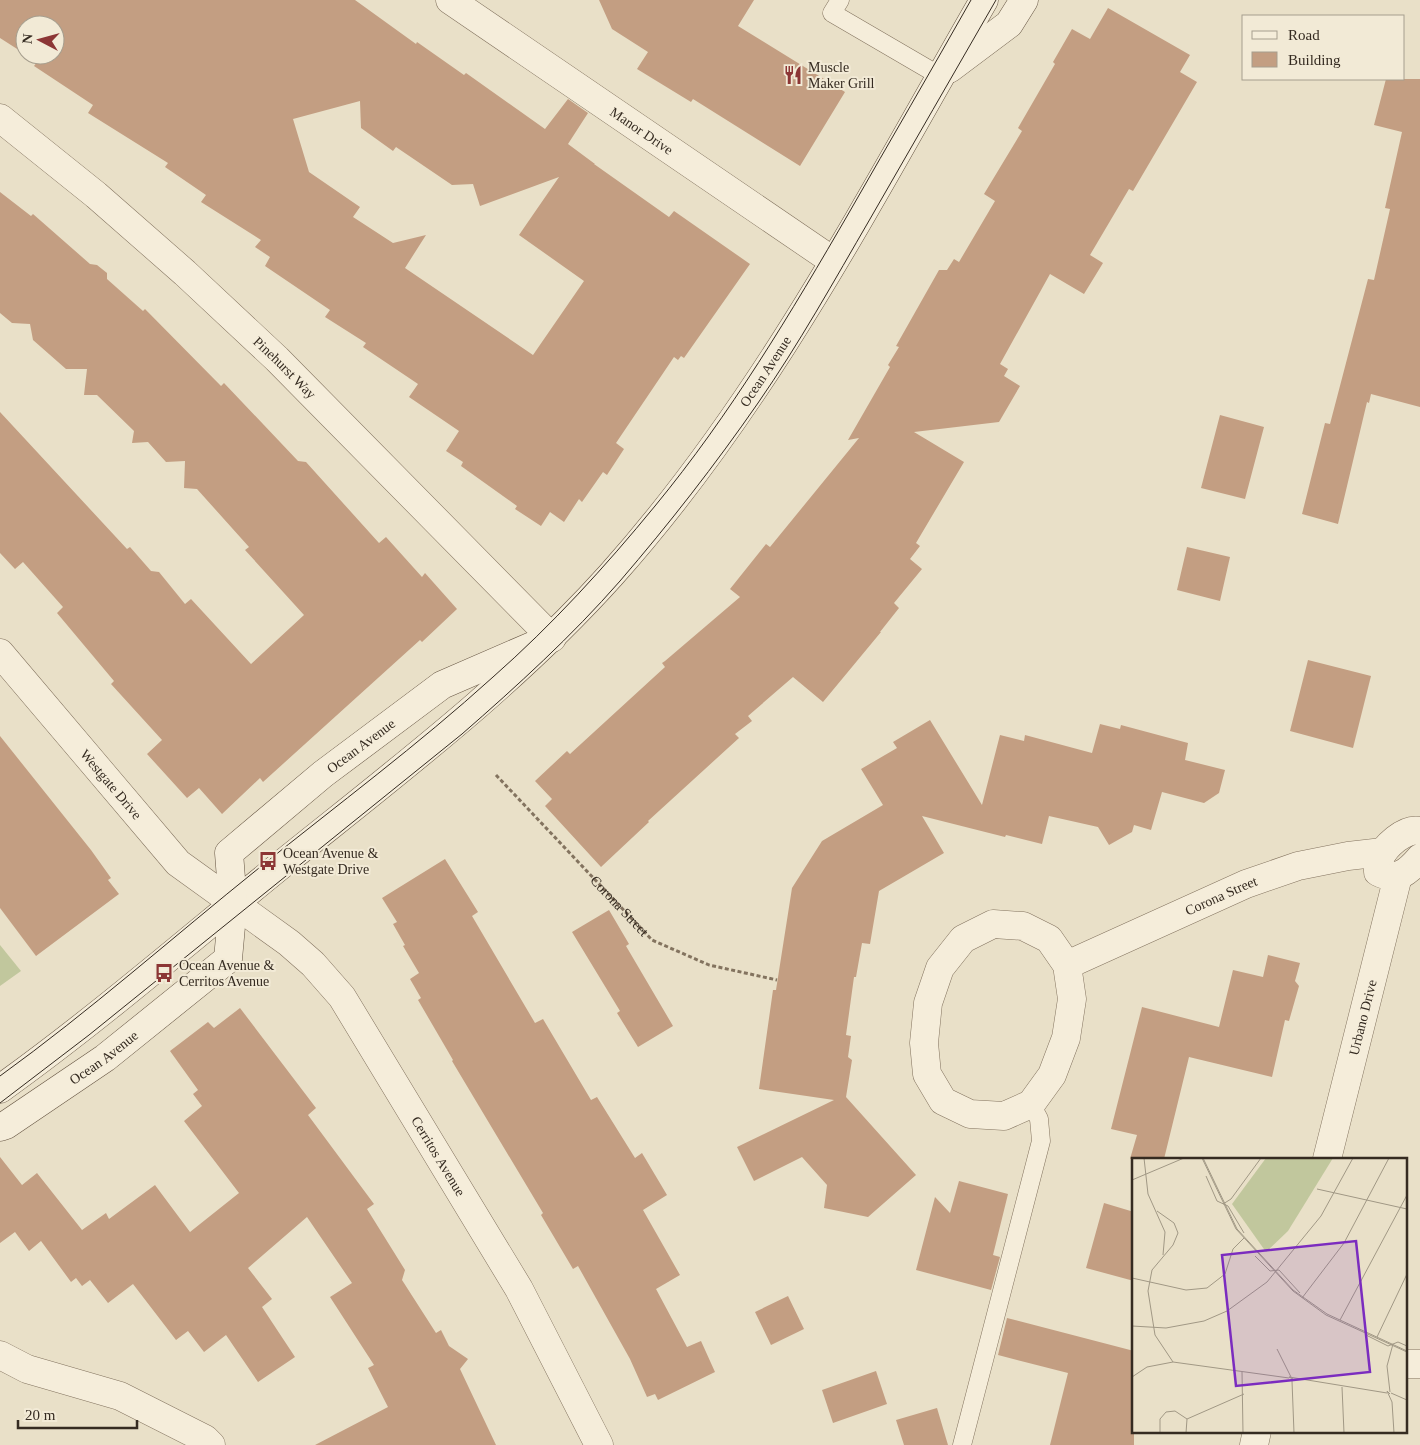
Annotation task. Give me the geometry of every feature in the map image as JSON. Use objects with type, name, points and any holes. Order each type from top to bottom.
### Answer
[{"type":"street","name":"Manor Drive","points":[[450,0],[833,261]]},
{"type":"street","name":"Ocean Avenue","points":[[0,1090],[454,726],[552,638],[611,575],[711,451],[751,395],[833,261],[984,0]]},
{"type":"street","name":"Ocean Avenue","points":[[940,76],[1009,24],[1024,0]]},
{"type":"street","name":"Pinehurst Way","points":[[0,118],[103,202],[185,273],[278,359],[552,638]]},
{"type":"street","name":"Ocean Avenue","points":[[0,1127],[6,1125],[105,1058],[228,959],[233,904],[230,853],[323,774],[442,686],[552,638]]},
{"type":"street","name":"Westgate Drive","points":[[0,653],[178,863],[233,904]]},
{"type":"street","points":[[1418,823],[1382,852],[1377,862],[1378,872],[1387,877],[1398,876],[1414,865],[1420,858]]},
{"type":"street","name":"Corona Street","points":[[1067,965],[1246,884],[1298,866],[1348,856],[1382,852]]},
{"type":"street","name":"Urbano Drive","points":[[1327,1158],[1398,876]]},
{"type":"street","name":"Cerritos Avenue","points":[[233,904],[289,944],[313,964],[342,997],[519,1290],[599,1445]]},
{"type":"street","points":[[993,924],[1023,926],[1049,939],[1067,965],[1072,999],[1066,1038],[1052,1075],[1031,1104],[1004,1116],[970,1114],[943,1101],[928,1074],[924,1043],[928,1003],[940,968],[963,939],[993,924]]},
{"type":"street","points":[[0,1355],[27,1369],[120,1396],[205,1439],[211,1445]]},
{"type":"street","points":[[1254,1445],[1258,1432]]},
{"type":"lane","points":[[840,0],[832,13],[940,76]]},
{"type":"lane","points":[[962,1445],[1041,1141],[1039,1119],[1031,1104]]},
{"type":"path","name":"Corona Street","points":[[496,775],[652,940],[709,965],[777,980]]},
{"type":"green space","points":[[0,945],[21,971],[0,986]]},
{"type":"building","points":[[0,0],[355,0],[416,44],[417,42],[464,75],[466,73],[545,129],[568,99],[588,113],[568,144],[669,217],[674,211],[750,264],[684,358],[681,356],[678,360],[674,357],[616,443],[624,449],[607,475],[603,472],[582,502],[579,499],[564,522],[550,512],[541,526],[515,509],[517,506],[461,466],[463,462],[446,451],[459,431],[409,397],[418,384],[363,347],[366,343],[325,317],[330,310],[265,266],[270,257],[255,247],[261,240],[201,202],[206,195],[165,167],[168,163],[88,113],[93,105],[34,66],[65,65],[65,15],[15,15],[15,48],[0,38]],"holes":[[[360,101],[361,128],[393,151],[396,147],[452,185],[473,184],[480,206],[559,177],[519,235],[584,281],[533,355],[405,268],[426,235],[393,243],[353,217],[360,207],[309,172],[293,119]]]},
{"type":"building","points":[[599,0],[754,0],[738,26],[845,92],[800,166],[693,99],[691,102],[637,69],[648,52],[612,29]]},
{"type":"building","points":[[1108,8],[1190,55],[1180,72],[1197,82],[1133,191],[1129,189],[1090,255],[1103,263],[1084,294],[1050,274],[1000,364],[1008,369],[1004,376],[1020,386],[999,422],[914,432],[964,462],[916,543],[920,546],[910,559],[922,569],[894,603],[899,608],[823,702],[793,677],[748,716],[752,721],[735,734],[739,738],[648,821],[601,867],[545,806],[552,799],[535,781],[567,751],[570,754],[665,667],[662,663],[740,597],[730,589],[766,544],[770,547],[859,438],[848,440],[890,367],[888,365],[899,347],[896,346],[939,270],[947,270],[954,259],[959,262],[995,201],[984,194],[1022,131],[1018,128],[1055,64],[1053,62],[1072,29],[1090,39]]},
{"type":"building","points":[[1420,79],[1420,407],[1371,394],[1369,403],[1367,402],[1338,524],[1302,514],[1325,423],[1330,424],[1368,279],[1374,280],[1390,209],[1385,208],[1402,132],[1374,125],[1386,80]]},
{"type":"building","points":[[0,192],[31,216],[33,214],[90,264],[97,265],[107,273],[107,279],[143,311],[145,309],[221,386],[224,383],[298,461],[306,462],[379,543],[386,537],[422,577],[425,573],[457,609],[263,782],[260,778],[222,814],[199,788],[187,798],[147,754],[162,740],[111,684],[114,681],[57,613],[63,607],[23,562],[15,569],[0,553],[0,412],[127,549],[130,547],[151,571],[159,572],[185,604],[191,599],[251,664],[304,615],[245,550],[249,547],[197,489],[184,488],[185,461],[166,462],[148,442],[132,443],[134,431],[97,395],[84,395],[87,369],[66,369],[33,340],[30,324],[12,323],[0,313]]},
{"type":"building","points":[[1220,415],[1264,427],[1245,499],[1201,488]]},
{"type":"building","points":[[1187,547],[1230,557],[1220,601],[1177,590]]},
{"type":"building","points":[[1308,660],[1371,676],[1353,748],[1290,731]]},
{"type":"building","points":[[930,720],[982,805],[1000,735],[1024,741],[1025,735],[1092,753],[1100,724],[1120,729],[1121,725],[1188,743],[1185,760],[1225,770],[1219,793],[1204,803],[1162,792],[1151,830],[1134,825],[1132,832],[1109,845],[1098,827],[1049,816],[1042,844],[1006,835],[1005,837],[922,816],[944,853],[879,891],[870,944],[862,943],[856,977],[854,977],[846,1035],[851,1036],[848,1057],[852,1060],[846,1097],[916,1175],[868,1217],[824,1208],[827,1185],[802,1157],[754,1181],[737,1147],[834,1100],[759,1089],[773,990],[776,990],[792,888],[822,841],[883,805],[861,769],[897,748],[893,742]]},
{"type":"building","points":[[0,736],[91,850],[111,878],[108,880],[119,894],[36,956],[0,908]]},
{"type":"building","points":[[445,859],[478,912],[472,916],[535,1023],[543,1019],[591,1100],[597,1097],[635,1158],[642,1153],[667,1195],[643,1210],[680,1275],[656,1289],[687,1347],[701,1341],[715,1372],[658,1400],[655,1394],[647,1397],[630,1359],[578,1266],[573,1269],[541,1215],[543,1213],[452,1061],[418,1000],[421,998],[410,979],[419,973],[393,924],[397,922],[382,898]]},
{"type":"building","points":[[609,910],[629,944],[626,946],[673,1026],[638,1047],[617,1013],[620,1011],[572,932]]},
{"type":"building","points":[[1268,955],[1300,963],[1295,981],[1299,986],[1289,1021],[1285,1020],[1272,1077],[1189,1057],[1164,1158],[1130,1159],[1137,1135],[1111,1129],[1142,1007],[1219,1027],[1233,970],[1263,977]]},
{"type":"building","points":[[240,1008],[316,1108],[308,1115],[374,1204],[367,1209],[405,1270],[402,1280],[436,1333],[441,1330],[449,1346],[468,1359],[460,1369],[496,1445],[315,1445],[388,1407],[368,1368],[374,1365],[330,1297],[352,1283],[307,1217],[248,1268],[272,1299],[262,1307],[295,1357],[258,1382],[226,1335],[204,1352],[188,1331],[176,1340],[133,1284],[108,1303],[90,1280],[82,1286],[76,1278],[71,1282],[41,1241],[29,1251],[15,1232],[0,1243],[0,1157],[22,1185],[37,1173],[82,1230],[106,1213],[109,1219],[155,1185],[190,1232],[239,1193],[184,1121],[202,1106],[193,1094],[198,1090],[170,1051],[208,1022],[214,1028]]},
{"type":"building","points":[[959,1181],[1008,1194],[993,1255],[1000,1257],[991,1290],[916,1270],[935,1197],[950,1213]]},
{"type":"building","points":[[1104,1203],[1132,1211],[1132,1280],[1086,1268]]},
{"type":"building","points":[[788,1296],[804,1329],[771,1345],[755,1312]]},
{"type":"building","points":[[1007,1318],[1132,1350],[1132,1432],[1134,1432],[1134,1445],[1050,1445],[1068,1373],[998,1355]]},
{"type":"building","points":[[876,1371],[887,1404],[833,1423],[822,1390]]},
{"type":"building","points":[[937,1408],[948,1445],[904,1445],[896,1420]]},
{"type":"tram line","points":[[0,1076],[99,1000],[259,868],[436,727],[515,657],[597,573],[655,506],[734,400],[828,249],[971,0]]},
{"type":"tram line","points":[[0,1103],[89,1035],[462,734],[544,660],[602,601],[691,494],[773,381],[830,289],[996,0]]},
{"type":"place","name":"Muscle Maker Grill","points":[[793,75]]},
{"type":"place","name":"Ocean Avenue & Westgate Drive","points":[[268,861]]},
{"type":"place","name":"Ocean Avenue & Cerritos Avenue","points":[[164,973]]}]
